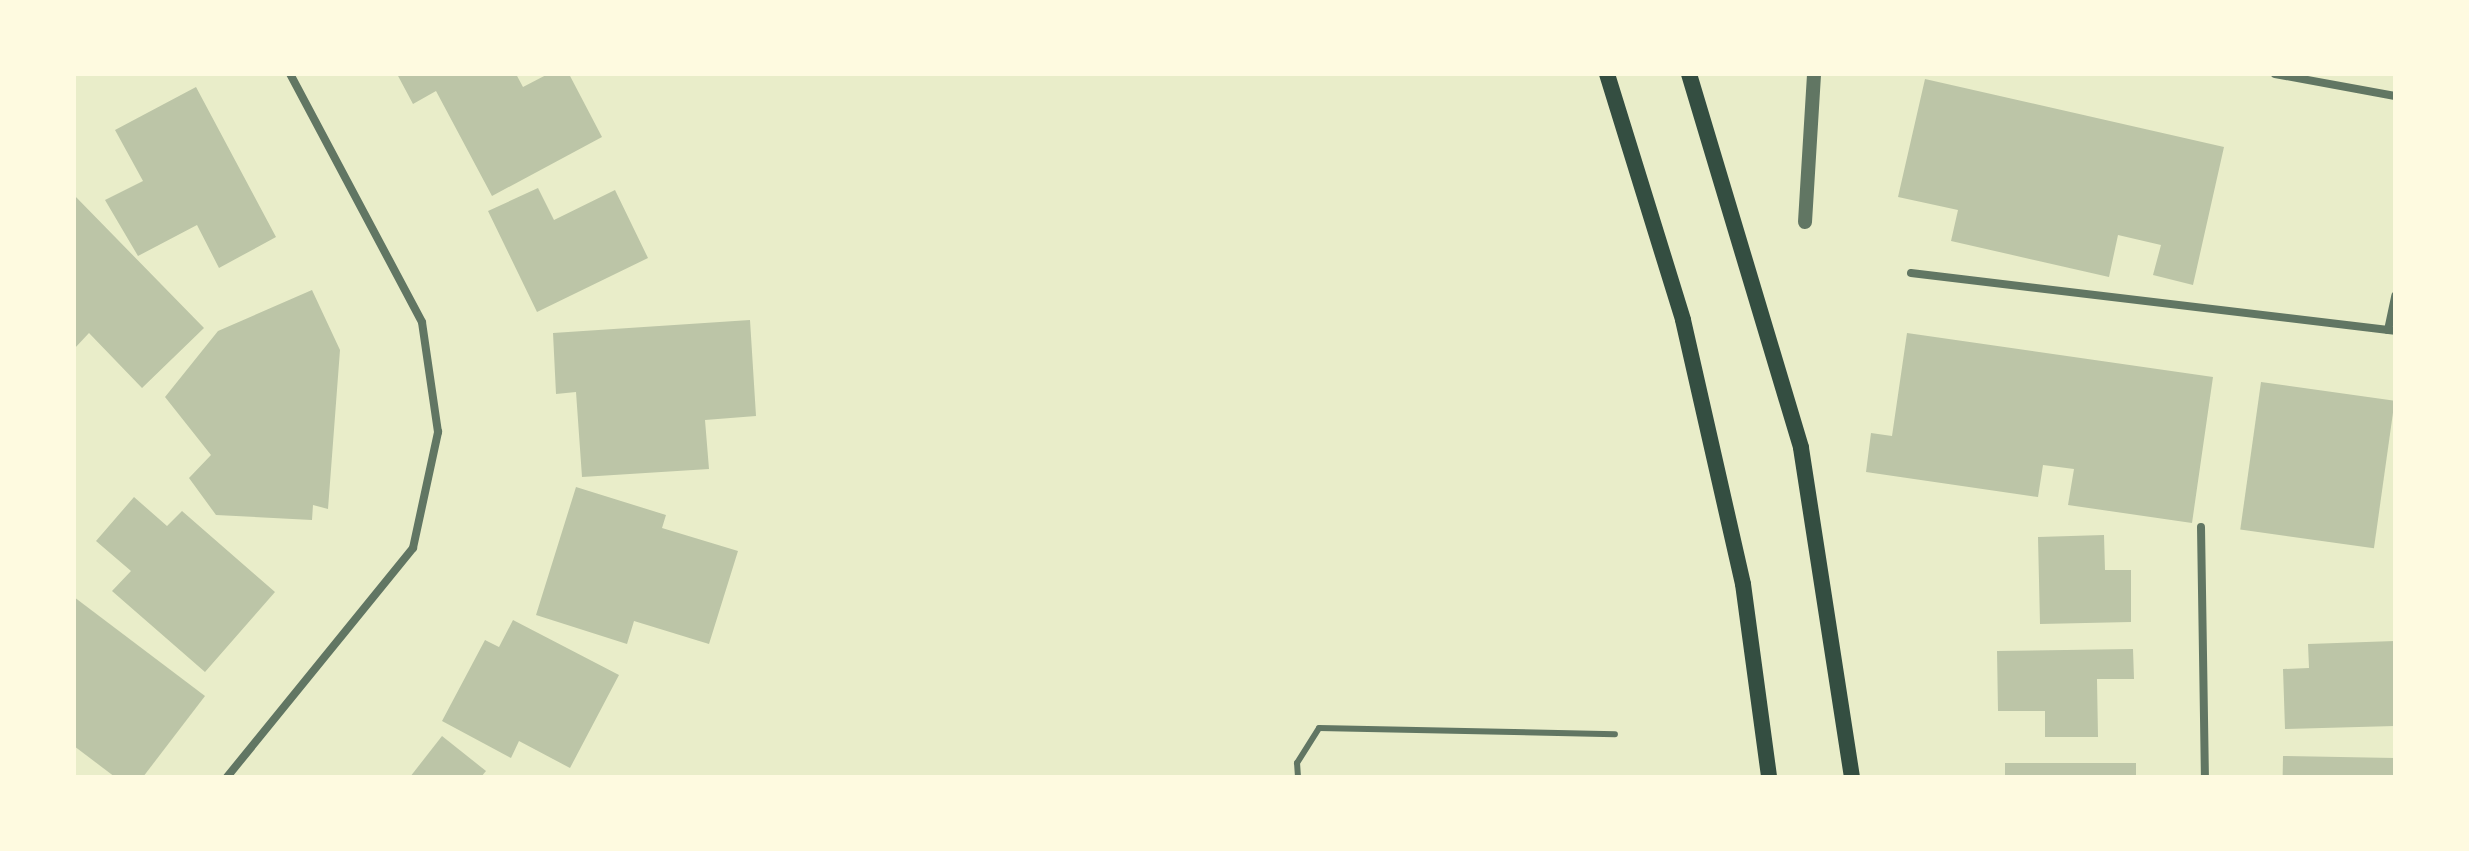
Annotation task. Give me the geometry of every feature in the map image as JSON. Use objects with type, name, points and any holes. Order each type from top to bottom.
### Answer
[{"type":"main road","points":[[1607,74],[1686,336],[1743,584],[1769,777]]},
{"type":"main road","points":[[1689,74],[1801,448],[1852,777]]},
{"type":"street","points":[[227,777],[413,548],[438,432],[422,322],[290,74]]},
{"type":"street","points":[[1805,222],[1814,74]]},
{"type":"street","points":[[2275,74],[2395,96]]},
{"type":"street","points":[[1911,273],[2391,330],[2395,296]]},
{"type":"street","points":[[2201,527],[2205,777]]},
{"type":"lane","points":[[1298,777],[1297,763],[1319,728],[1615,734]]},
{"type":"building","points":[[397,74],[516,74],[523,87],[548,74],[569,74],[602,137],[492,196],[436,91],[413,104]]},
{"type":"building","points":[[1925,79],[2224,147],[2193,285],[2153,275],[2161,245],[2118,235],[2109,277],[1951,241],[1958,210],[1898,197]]},
{"type":"building","points":[[196,87],[276,237],[219,268],[197,225],[138,256],[105,200],[143,181],[115,130]]},
{"type":"building","points":[[538,188],[554,220],[615,190],[648,258],[537,312],[488,211]]},
{"type":"building","points":[[74,195],[204,328],[142,388],[89,333],[74,349]]},
{"type":"building","points":[[312,290],[340,350],[328,509],[313,505],[312,520],[216,515],[189,478],[211,455],[165,397],[218,331]]},
{"type":"building","points":[[750,320],[756,416],[705,420],[709,469],[582,477],[576,392],[556,394],[553,333]]},
{"type":"building","points":[[1907,333],[2213,377],[2192,523],[2068,505],[2074,469],[2043,465],[2038,497],[1866,472],[1871,433],[1892,436]]},
{"type":"building","points":[[2261,382],[2395,401],[2374,548],[2240,530]]},
{"type":"building","points":[[576,487],[666,515],[662,528],[738,551],[709,644],[634,621],[627,644],[536,615]]},
{"type":"building","points":[[134,497],[167,526],[182,511],[275,592],[205,672],[112,591],[131,571],[96,541]]},
{"type":"building","points":[[2104,535],[2105,570],[2131,570],[2131,622],[2040,624],[2038,537]]},
{"type":"building","points":[[74,597],[205,696],[143,777],[115,777],[74,746]]},
{"type":"building","points":[[513,620],[619,675],[570,768],[519,741],[511,758],[442,721],[485,640],[499,647]]},
{"type":"building","points":[[2395,641],[2395,726],[2285,729],[2283,669],[2309,668],[2308,644]]},
{"type":"building","points":[[2133,649],[2134,679],[2097,679],[2098,737],[2045,737],[2045,711],[1998,711],[1997,651]]},
{"type":"building","points":[[442,736],[486,771],[481,777],[410,777]]},
{"type":"building","points":[[2283,756],[2395,758],[2395,777],[2283,777]]},
{"type":"building","points":[[2005,763],[2136,763],[2136,777],[2005,777]]}]
